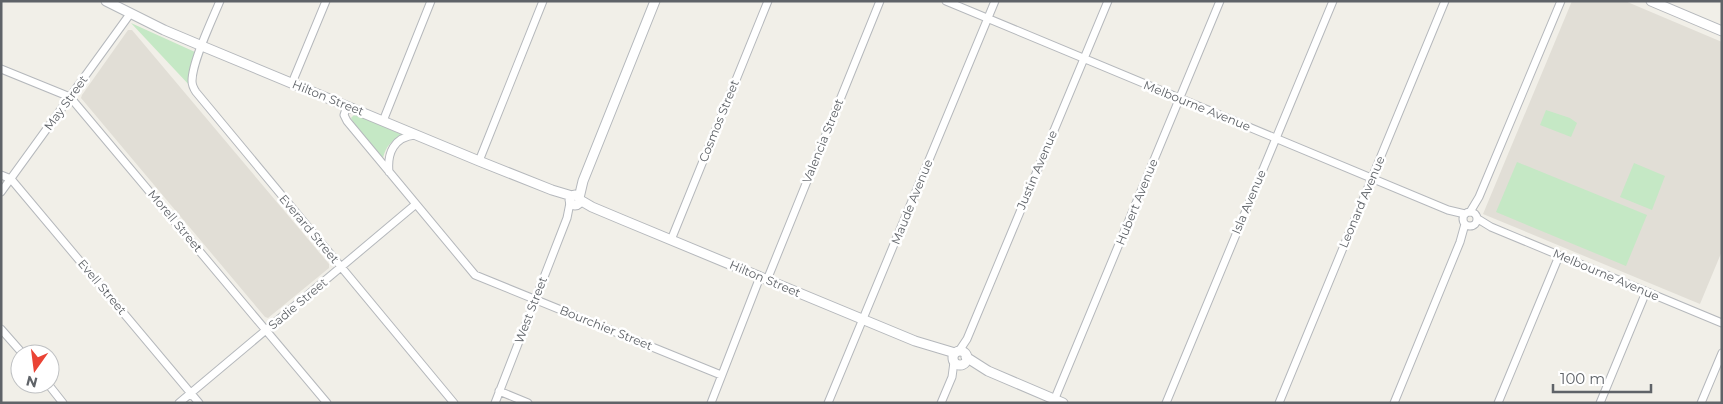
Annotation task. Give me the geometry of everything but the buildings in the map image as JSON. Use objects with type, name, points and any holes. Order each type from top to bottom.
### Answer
[{"type":"street","name":"Hilton Street","points":[[106,1],[116,4],[130,14],[292,84],[863,320],[960,358],[1057,402]]},
{"type":"street","name":"Everard Street","points":[[220,1],[202,46],[193,76],[192,85],[196,92],[454,403]]},
{"type":"street","points":[[292,84],[326,1]]},
{"type":"street","points":[[383,121],[431,1]]},
{"type":"street","points":[[479,161],[543,1]]},
{"type":"street","name":"West Street","points":[[495,403],[655,1]]},
{"type":"street","name":"Cosmos Street","points":[[671,240],[768,1]]},
{"type":"street","name":"Valencia Street","points":[[710,403],[880,1]]},
{"type":"street","name":"Melbourne Avenue","points":[[946,1],[1722,323]]},
{"type":"street","name":"Maude Avenue","points":[[828,403],[995,1]]},
{"type":"street","name":"Justin Avenue","points":[[941,403],[1108,1]]},
{"type":"street","name":"Hubert Avenue","points":[[1057,402],[1220,1]]},
{"type":"street","name":"Isla Avenue","points":[[1166,403],[1333,1]]},
{"type":"street","name":"Leonard Avenue","points":[[1279,403],[1445,1]]},
{"type":"street","points":[[1394,403],[1561,1]]},
{"type":"street","points":[[1651,1],[1722,30]]},
{"type":"street","name":"May Street","points":[[1,192],[130,14]]},
{"type":"street","name":"Morell Street","points":[[1,69],[70,97],[327,403]]},
{"type":"street","name":"Bourchier Street","points":[[347,106],[344,115],[347,121],[475,275],[721,375]]},
{"type":"street","points":[[389,172],[389,159],[392,148],[405,137],[417,135]]},
{"type":"street","points":[[1,175],[11,178]]},
{"type":"street","name":"Evell Street","points":[[11,178],[199,403]]},
{"type":"street","name":"Sadie Street","points":[[179,403],[416,204]]},
{"type":"street","points":[[1498,403],[1559,256]]},
{"type":"street","points":[[1600,403],[1646,292]]},
{"type":"street","points":[[1,328],[14,344]]},
{"type":"street","points":[[1701,403],[1722,353]]},
{"type":"street","points":[[499,391],[528,403]]},
{"type":"shaded area","points":[[1572,1],[1625,1],[1722,42],[1722,251],[1700,304],[1483,214]]},
{"type":"shaded area","points":[[128,30],[132,30],[329,264],[329,268],[268,318],[265,317],[81,98]]},
{"type":"green space","points":[[131,23],[195,52],[191,66],[191,87]]},
{"type":"green space","points":[[1546,110],[1570,118],[1577,123],[1571,137],[1540,125]]},
{"type":"green space","points":[[355,114],[403,135],[390,144],[383,158],[355,125],[351,118]]},
{"type":"green space","points":[[1517,162],[1647,215],[1626,266],[1496,212]]},
{"type":"green space","points":[[1634,163],[1665,176],[1652,210],[1620,197]]}]
